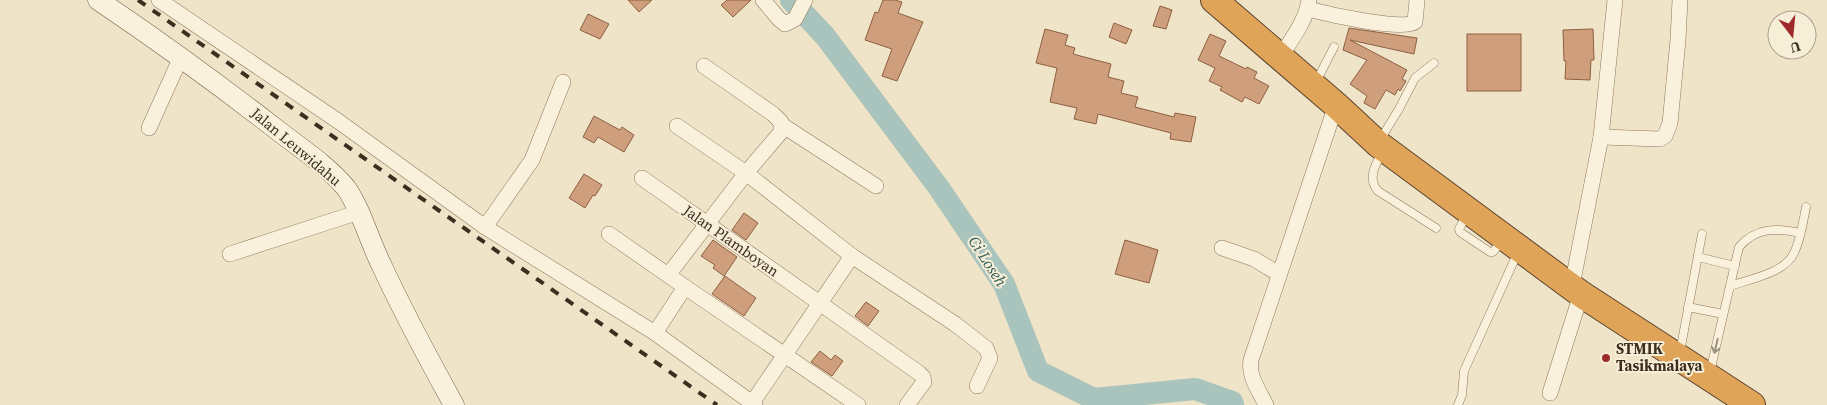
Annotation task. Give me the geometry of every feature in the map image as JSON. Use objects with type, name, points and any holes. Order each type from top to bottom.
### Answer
[{"type":"highway","points":[[1214,0],[1336,105],[1381,147],[1577,290],[1748,404]]},
{"type":"street","name":"Jalan Leuwidahu","points":[[98,0],[181,57],[327,169],[346,189],[359,212],[369,240],[407,320],[454,405]]},
{"type":"street","points":[[159,0],[338,122],[485,227],[655,333],[754,404],[784,354],[852,256]]},
{"type":"street","points":[[763,0],[783,23],[794,18],[805,0]]},
{"type":"street","points":[[1280,57],[1298,30],[1308,5],[1327,14],[1382,23],[1410,25],[1415,22],[1418,0]]},
{"type":"street","points":[[1550,393],[1577,290],[1601,137],[1615,0]]},
{"type":"street","points":[[1601,137],[1660,139],[1665,136],[1670,123],[1680,0]]},
{"type":"street","points":[[149,128],[181,57]]},
{"type":"street","points":[[704,66],[773,114],[782,126],[876,186]]},
{"type":"street","points":[[485,227],[532,160],[562,82]]},
{"type":"street","points":[[1266,405],[1249,370],[1251,360],[1336,105]]},
{"type":"street","points":[[677,126],[746,173],[852,256],[955,324],[986,348],[990,358],[976,386]]},
{"type":"street","points":[[669,274],[746,173],[781,132],[782,126]]},
{"type":"street","name":"Jalan Plamboyan","points":[[642,178],[923,377],[924,382],[907,405]]},
{"type":"street","points":[[230,254],[359,212]]},
{"type":"street","points":[[609,234],[858,405]]},
{"type":"street","points":[[1222,248],[1254,260],[1279,274]]},
{"type":"street","points":[[655,333],[685,287]]},
{"type":"lane","points":[[1313,86],[1334,48]]},
{"type":"lane","points":[[1434,63],[1412,82],[1381,147],[1372,179],[1374,187],[1378,191],[1436,228]]},
{"type":"lane","points":[[1730,286],[1779,269],[1794,253],[1806,207]]},
{"type":"lane","points":[[1708,378],[1739,247],[1758,232],[1785,230],[1800,233]]},
{"type":"lane","points":[[1679,358],[1702,234]]},
{"type":"lane","points":[[1458,405],[1462,395],[1464,370],[1512,242]]},
{"type":"lane","points":[[1698,257],[1734,266]]},
{"type":"lane","points":[[1688,307],[1723,314]]},
{"type":"building","points":[[628,0],[652,0],[639,12]]},
{"type":"building","points":[[727,0],[751,0],[733,17],[721,5]]},
{"type":"building","points":[[883,0],[902,2],[898,13],[923,22],[897,81],[882,76],[892,49],[865,40],[875,12],[878,13]]},
{"type":"building","points":[[1160,6],[1172,10],[1166,29],[1153,26]]},
{"type":"building","points":[[588,14],[609,24],[600,39],[580,30]]},
{"type":"building","points":[[1114,23],[1132,30],[1126,44],[1109,37]]},
{"type":"building","points":[[1349,28],[1417,38],[1414,54],[1350,40],[1407,70],[1402,79],[1406,81],[1400,91],[1398,89],[1395,95],[1386,90],[1375,109],[1364,103],[1367,96],[1350,84],[1367,60],[1343,50]]},
{"type":"building","points":[[1045,29],[1068,35],[1065,45],[1075,48],[1073,54],[1111,64],[1108,77],[1124,81],[1121,93],[1138,97],[1135,107],[1174,117],[1175,113],[1196,117],[1191,142],[1170,139],[1171,133],[1098,114],[1096,124],[1074,119],[1077,108],[1050,102],[1057,68],[1036,63]]},
{"type":"building","points":[[1593,29],[1594,60],[1591,60],[1590,80],[1565,79],[1566,61],[1564,61],[1563,30]]},
{"type":"building","points":[[1210,34],[1226,41],[1219,56],[1246,69],[1247,67],[1257,72],[1254,78],[1269,86],[1259,104],[1245,97],[1242,102],[1220,90],[1222,87],[1209,81],[1215,68],[1198,60]]},
{"type":"building","points":[[1467,34],[1521,34],[1521,91],[1467,91]]},
{"type":"building","points":[[594,116],[620,130],[622,127],[634,135],[624,152],[598,137],[594,143],[583,137]]},
{"type":"building","points":[[584,174],[602,185],[585,208],[569,198]]},
{"type":"building","points":[[744,213],[758,223],[746,240],[732,230]]},
{"type":"building","points":[[713,240],[737,257],[724,276],[713,268],[715,265],[701,256]]},
{"type":"building","points":[[1125,240],[1158,250],[1149,283],[1115,274]]},
{"type":"building","points":[[725,276],[756,298],[744,316],[712,294]]},
{"type":"building","points":[[866,302],[879,311],[868,326],[855,316]]},
{"type":"building","points":[[820,351],[831,360],[835,355],[843,361],[832,376],[811,362]]},
{"type":"waterway","name":"Ci Loseh","points":[[791,0],[825,36],[939,188],[1004,284],[1038,371],[1094,399],[1195,389],[1232,402],[1233,405]]},
{"type":"railway","points":[[138,0],[717,405]]},
{"type":"place","name":"STMIK Tasikmalaya","points":[[1606,358]]}]
